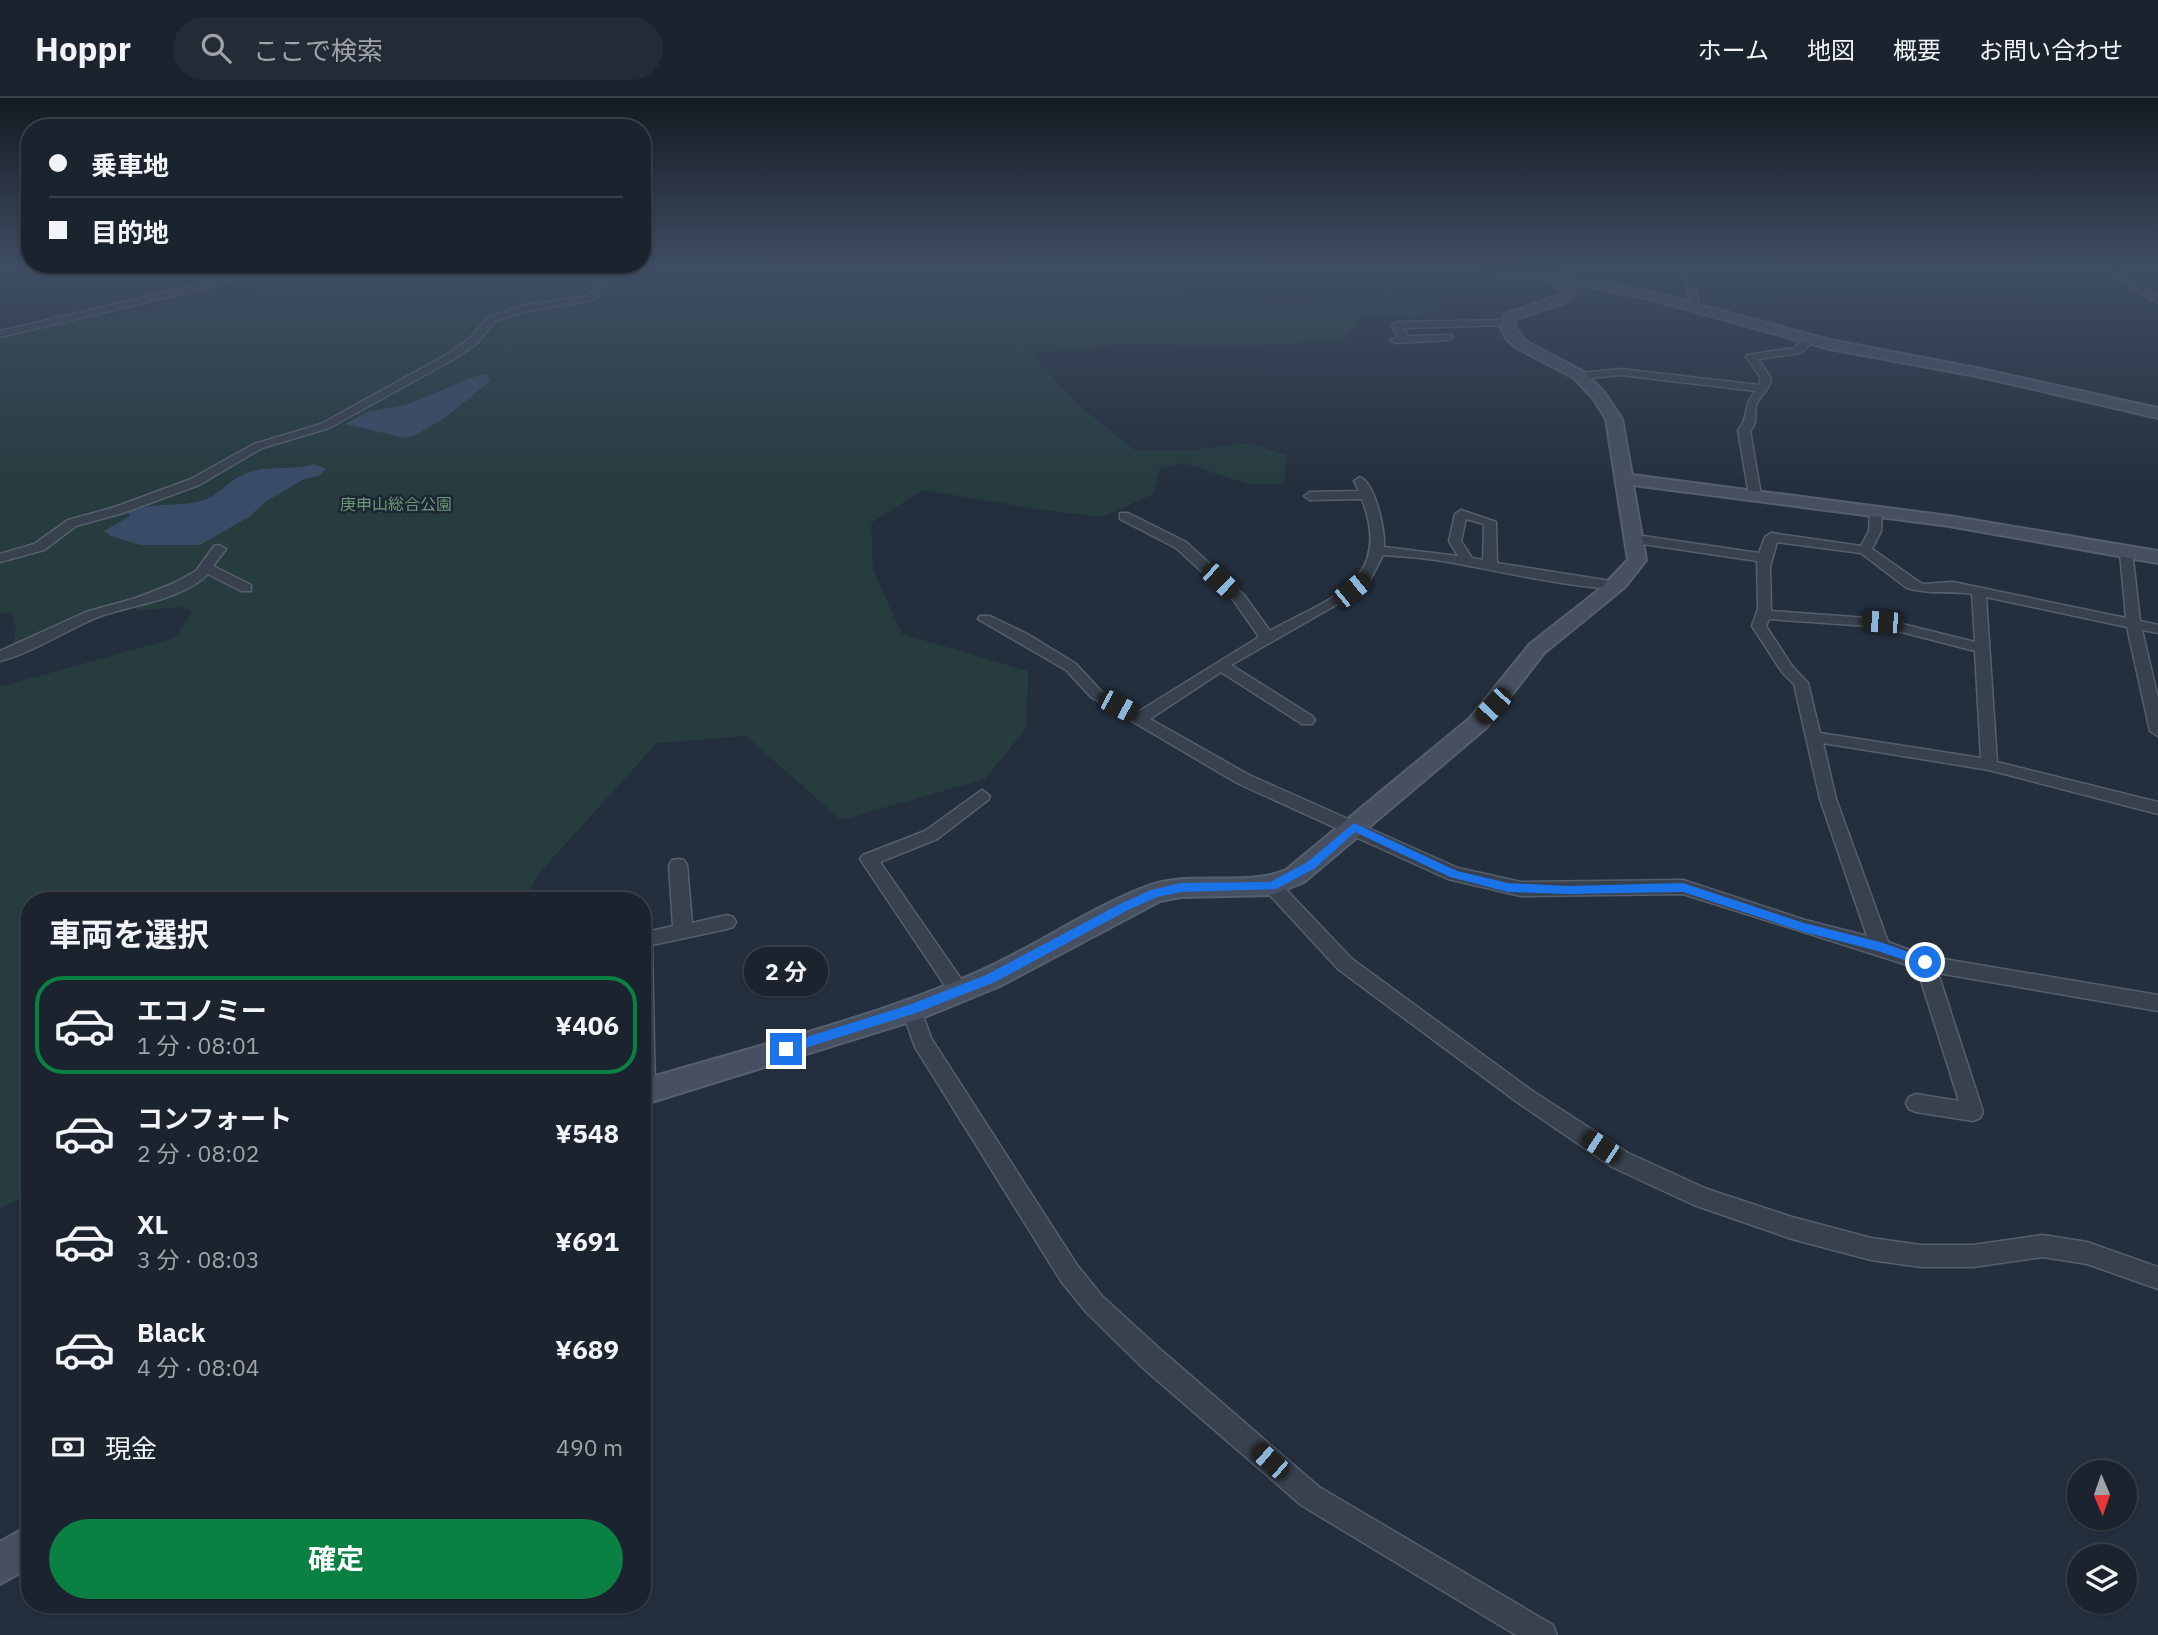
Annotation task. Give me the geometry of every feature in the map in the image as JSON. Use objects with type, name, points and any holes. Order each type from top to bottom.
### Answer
[{"type":"street","points":[[0,558],[39,547],[72,523],[119,510],[195,482],[258,446],[325,426],[473,341]]},
{"type":"street","points":[[651,1091],[912,1010],[991,978],[1155,893],[1181,888],[1272,886],[1310,866],[1478,723],[1529,657],[1548,638],[1617,586],[1637,560],[1636,540],[1614,419],[1606,404],[1580,376],[1560,363],[1523,348],[1517,341]]},
{"type":"street","points":[[1755,495],[1744,430],[1750,424],[1752,401],[1764,388],[1766,378],[1751,357],[1797,351],[1808,341]]},
{"type":"street","points":[[1818,341],[2158,413]]},
{"type":"street","points":[[1580,376],[1622,372],[1764,388]]},
{"type":"street","points":[[1625,479],[1949,522],[2158,558]]},
{"type":"street","points":[[1140,718],[1221,665],[1352,590],[1367,577],[1379,551],[1377,519],[1360,481]]},
{"type":"street","points":[[1310,496],[1366,495]]},
{"type":"street","points":[[1865,550],[1875,531],[1876,512]]},
{"type":"street","points":[[1467,560],[1455,541],[1461,514],[1490,522],[1490,565]]},
{"type":"street","points":[[1124,516],[1181,545],[1239,598],[1268,639]]},
{"type":"street","points":[[1880,947],[1828,799],[1816,737],[1801,683],[1787,669],[1759,626],[1766,615],[1764,558],[1771,544],[1771,537],[1865,550],[1912,585],[1922,588],[1953,586],[2158,629]]},
{"type":"street","points":[[1636,540],[1764,558]]},
{"type":"street","points":[[0,657],[91,615],[141,601],[177,587],[201,574],[219,549]]},
{"type":"street","points":[[1379,551],[1467,560],[1591,584],[1617,586]]},
{"type":"street","points":[[2127,553],[2133,622],[2158,731]]},
{"type":"street","points":[[205,567],[246,589]]},
{"type":"street","points":[[1979,591],[1989,765]]},
{"type":"street","points":[[1766,615],[1882,622],[1982,648]]},
{"type":"street","points":[[985,619],[1024,638],[1071,667],[1096,694],[1243,779],[1454,874],[1508,887],[1568,890],[1675,886],[1925,962],[2158,1003]]},
{"type":"street","points":[[1221,665],[1307,720]]},
{"type":"street","points":[[1816,737],[1989,765],[2158,808]]},
{"type":"street","points":[[959,991],[869,859],[931,835],[982,796]]},
{"type":"street","points":[[678,865],[683,931]]},
{"type":"street","points":[[1272,886],[1345,964],[1524,1096],[1620,1160],[1702,1198],[1792,1228],[1871,1249],[1921,1256],[1973,1256],[2043,1246],[2087,1253],[2158,1278]]},
{"type":"street","points":[[651,938],[727,922]]},
{"type":"street","points":[[1916,1103],[1973,1112],[1925,962]]},
{"type":"street","points":[[912,1010],[922,1041],[1069,1273],[1094,1304],[1152,1359],[1310,1496],[1543,1635]]},
{"type":"street","points":[[0,1565],[21,1550]]},
{"type":"green space","name":"庚申山総合公園","points":[[0,341],[1343,341],[1240,346],[1120,344],[1032,354],[1075,402],[1134,450],[1184,451],[1250,443],[1287,455],[1284,484],[1248,484],[1184,463],[1160,469],[1153,494],[1103,517],[923,490],[871,523],[873,570],[902,634],[1028,671],[1027,727],[985,779],[841,820],[746,736],[657,743],[540,872],[528,892],[21,892],[21,1198],[0,1208],[0,687],[175,638],[192,612],[181,607],[136,611],[139,605],[93,611],[12,648],[16,630],[11,612],[0,614]]},
{"type":"water","points":[[487,374],[490,381],[446,417],[414,436],[406,438],[345,424],[367,412],[406,405],[473,377]]},
{"type":"water","points":[[314,464],[326,469],[319,476],[304,479],[265,502],[249,517],[200,545],[140,545],[111,536],[104,531],[130,516],[128,512],[137,509],[204,500],[250,472]]},
{"type":"route","points":[[786,1049],[912,1010],[991,978],[1155,893],[1181,888],[1272,886],[1310,866],[1354,827],[1454,874],[1508,887],[1568,890],[1683,887],[1804,927],[1925,962]]}]
